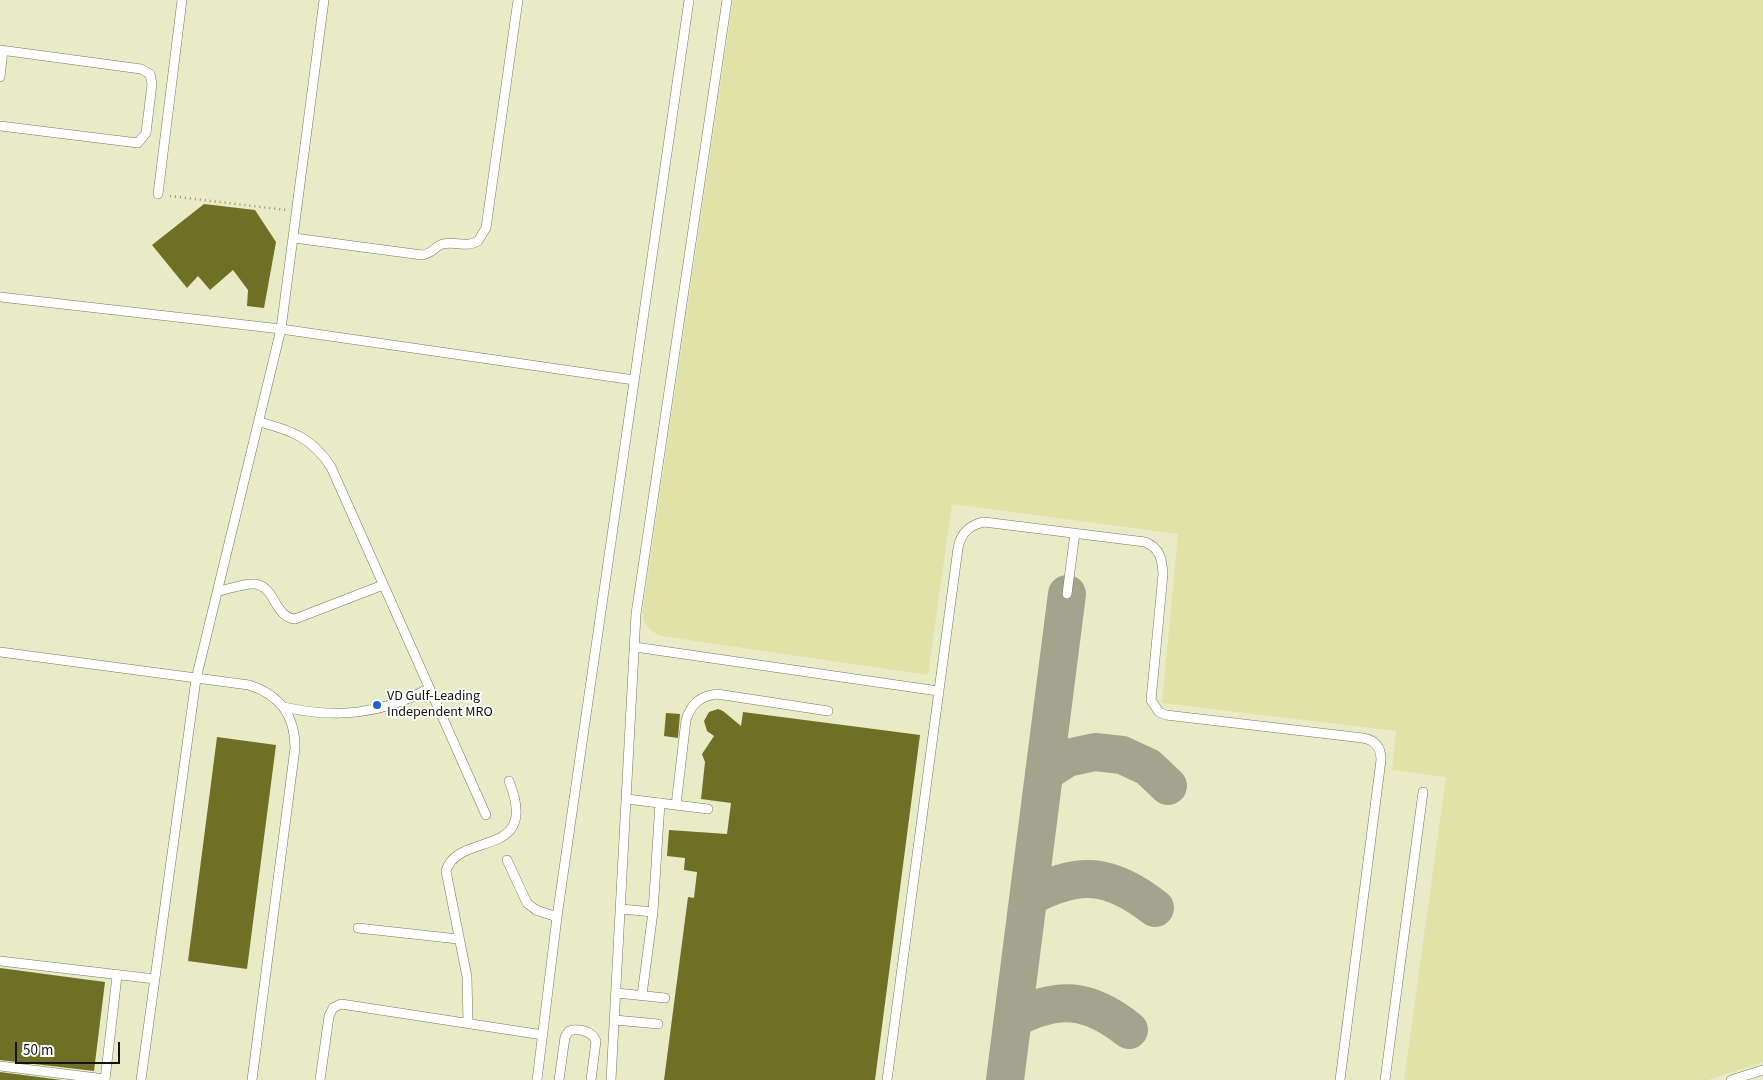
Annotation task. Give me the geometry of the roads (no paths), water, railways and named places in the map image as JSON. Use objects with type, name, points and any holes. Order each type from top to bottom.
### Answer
[{"type":"lane","points":[[158,194],[182,0]]},
{"type":"lane","points":[[141,1080],[196,679],[219,591],[281,329],[324,0]]},
{"type":"lane","points":[[294,238],[422,255],[429,254],[442,244],[464,246],[478,241],[486,228],[518,0]]},
{"type":"lane","points":[[537,1080],[558,917],[689,0]]},
{"type":"lane","points":[[611,1080],[640,586],[727,0]]},
{"type":"lane","points":[[0,77],[2,50],[142,69],[150,74],[152,84],[146,133],[138,143],[0,126]]},
{"type":"lane","points":[[0,297],[281,329],[634,380]]},
{"type":"lane","points":[[260,422],[300,435],[323,454],[331,468],[486,815]]},
{"type":"lane","points":[[887,1080],[958,548],[964,533],[976,524],[984,522],[1145,542],[1160,553],[1163,574],[1151,692],[1151,700],[1159,712],[1166,715],[1363,738],[1374,742],[1378,747],[1380,760],[1340,1080]]},
{"type":"lane","points":[[1066,594],[1075,533]]},
{"type":"lane","points":[[219,591],[247,585],[261,586],[267,590],[282,614],[296,619],[383,585]]},
{"type":"lane","points":[[635,647],[938,691]]},
{"type":"lane","points":[[0,652],[249,685],[263,690],[284,707],[293,726],[294,748],[252,1080]]},
{"type":"lane","points":[[284,707],[321,714],[358,713],[394,704],[428,688]]},
{"type":"lane","points":[[676,805],[686,720],[688,712],[700,699],[717,694],[828,710]]},
{"type":"lane","points":[[468,1024],[468,988],[446,877],[447,865],[457,856],[502,836],[514,824],[518,808],[509,781]]},
{"type":"lane","points":[[1385,1080],[1423,792]]},
{"type":"lane","points":[[627,799],[708,809]]},
{"type":"lane","points":[[642,995],[653,912],[660,804]]},
{"type":"lane","points":[[507,860],[527,903],[536,910],[558,917]]},
{"type":"lane","points":[[621,909],[653,912]]},
{"type":"lane","points":[[358,928],[458,939]]},
{"type":"lane","points":[[0,961],[155,979]]},
{"type":"lane","points":[[0,1066],[105,1080],[117,976]]},
{"type":"lane","points":[[616,993],[665,998]]},
{"type":"lane","points":[[320,1080],[329,1016],[333,1008],[341,1004],[543,1035]]},
{"type":"lane","points":[[615,1020],[658,1024]]},
{"type":"lane","points":[[559,1080],[564,1037],[569,1031],[576,1030],[589,1033],[596,1041],[591,1080]]},
{"type":"lane","points":[[1731,1080],[1763,1070]]},
{"type":"place","name":"VD Gulf-Leading Independent MRO","points":[[377,705]]}]
